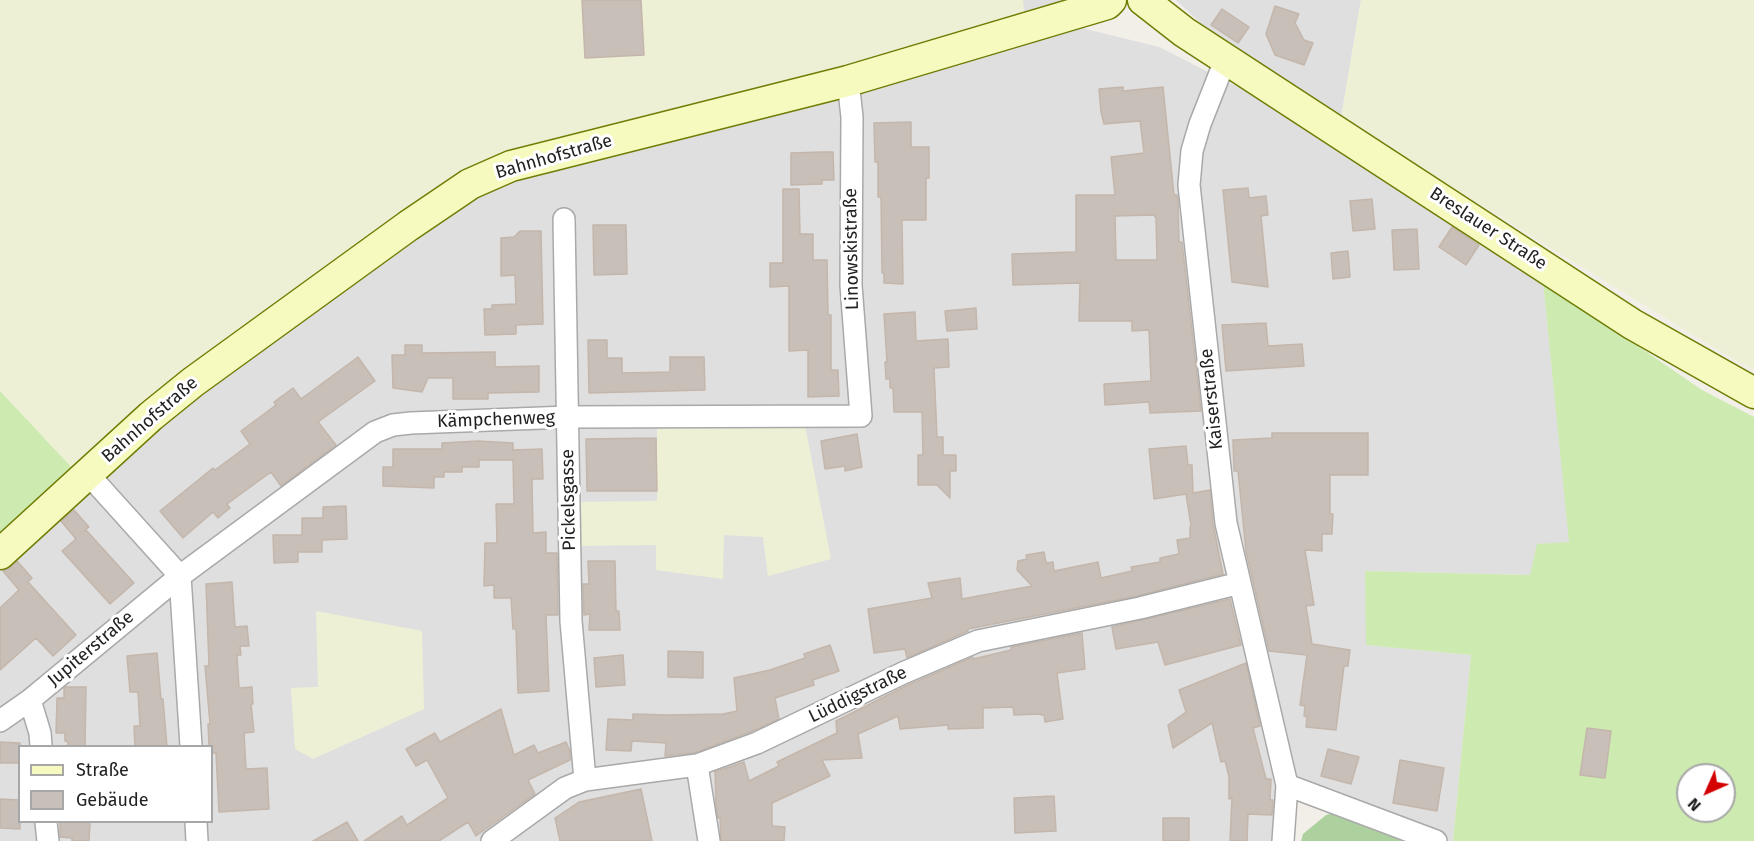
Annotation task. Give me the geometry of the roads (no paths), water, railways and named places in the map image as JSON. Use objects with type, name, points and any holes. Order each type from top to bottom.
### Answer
[{"type":"main road","name":"Bahnhofstraße","points":[[0,554],[151,416],[193,382],[408,226],[470,184],[511,166],[848,81],[1107,4],[1111,0]]},
{"type":"main road","points":[[1143,0],[1184,32],[1226,58]]},
{"type":"main road","name":"Breslauer Straße","points":[[1226,58],[1632,324],[1754,393]]},
{"type":"street","name":"Kaiserstraße","points":[[1226,58],[1192,151],[1189,185],[1226,523],[1287,785],[1282,841]]},
{"type":"street","name":"Linowskistraße","points":[[848,81],[852,117],[851,285],[861,416]]},
{"type":"street","name":"Pickelsgasse","points":[[564,219],[571,621],[585,780]]},
{"type":"street","name":"Kämpchenweg","points":[[180,576],[375,432],[393,425],[568,417],[861,416]]},
{"type":"street","points":[[88,474],[180,576],[191,745]]},
{"type":"street","name":"Jupiterstraße","points":[[0,721],[30,700],[180,576]]},
{"type":"street","name":"Lüddigstraße","points":[[492,841],[565,788],[585,780],[697,765],[758,743],[903,673],[978,641],[1140,608],[1240,583]]},
{"type":"street","points":[[30,700],[40,733],[41,745]]},
{"type":"street","points":[[697,765],[710,841]]},
{"type":"street","points":[[1287,785],[1436,841]]},
{"type":"street","points":[[46,823],[48,841]]},
{"type":"street","points":[[196,823],[197,841]]}]
